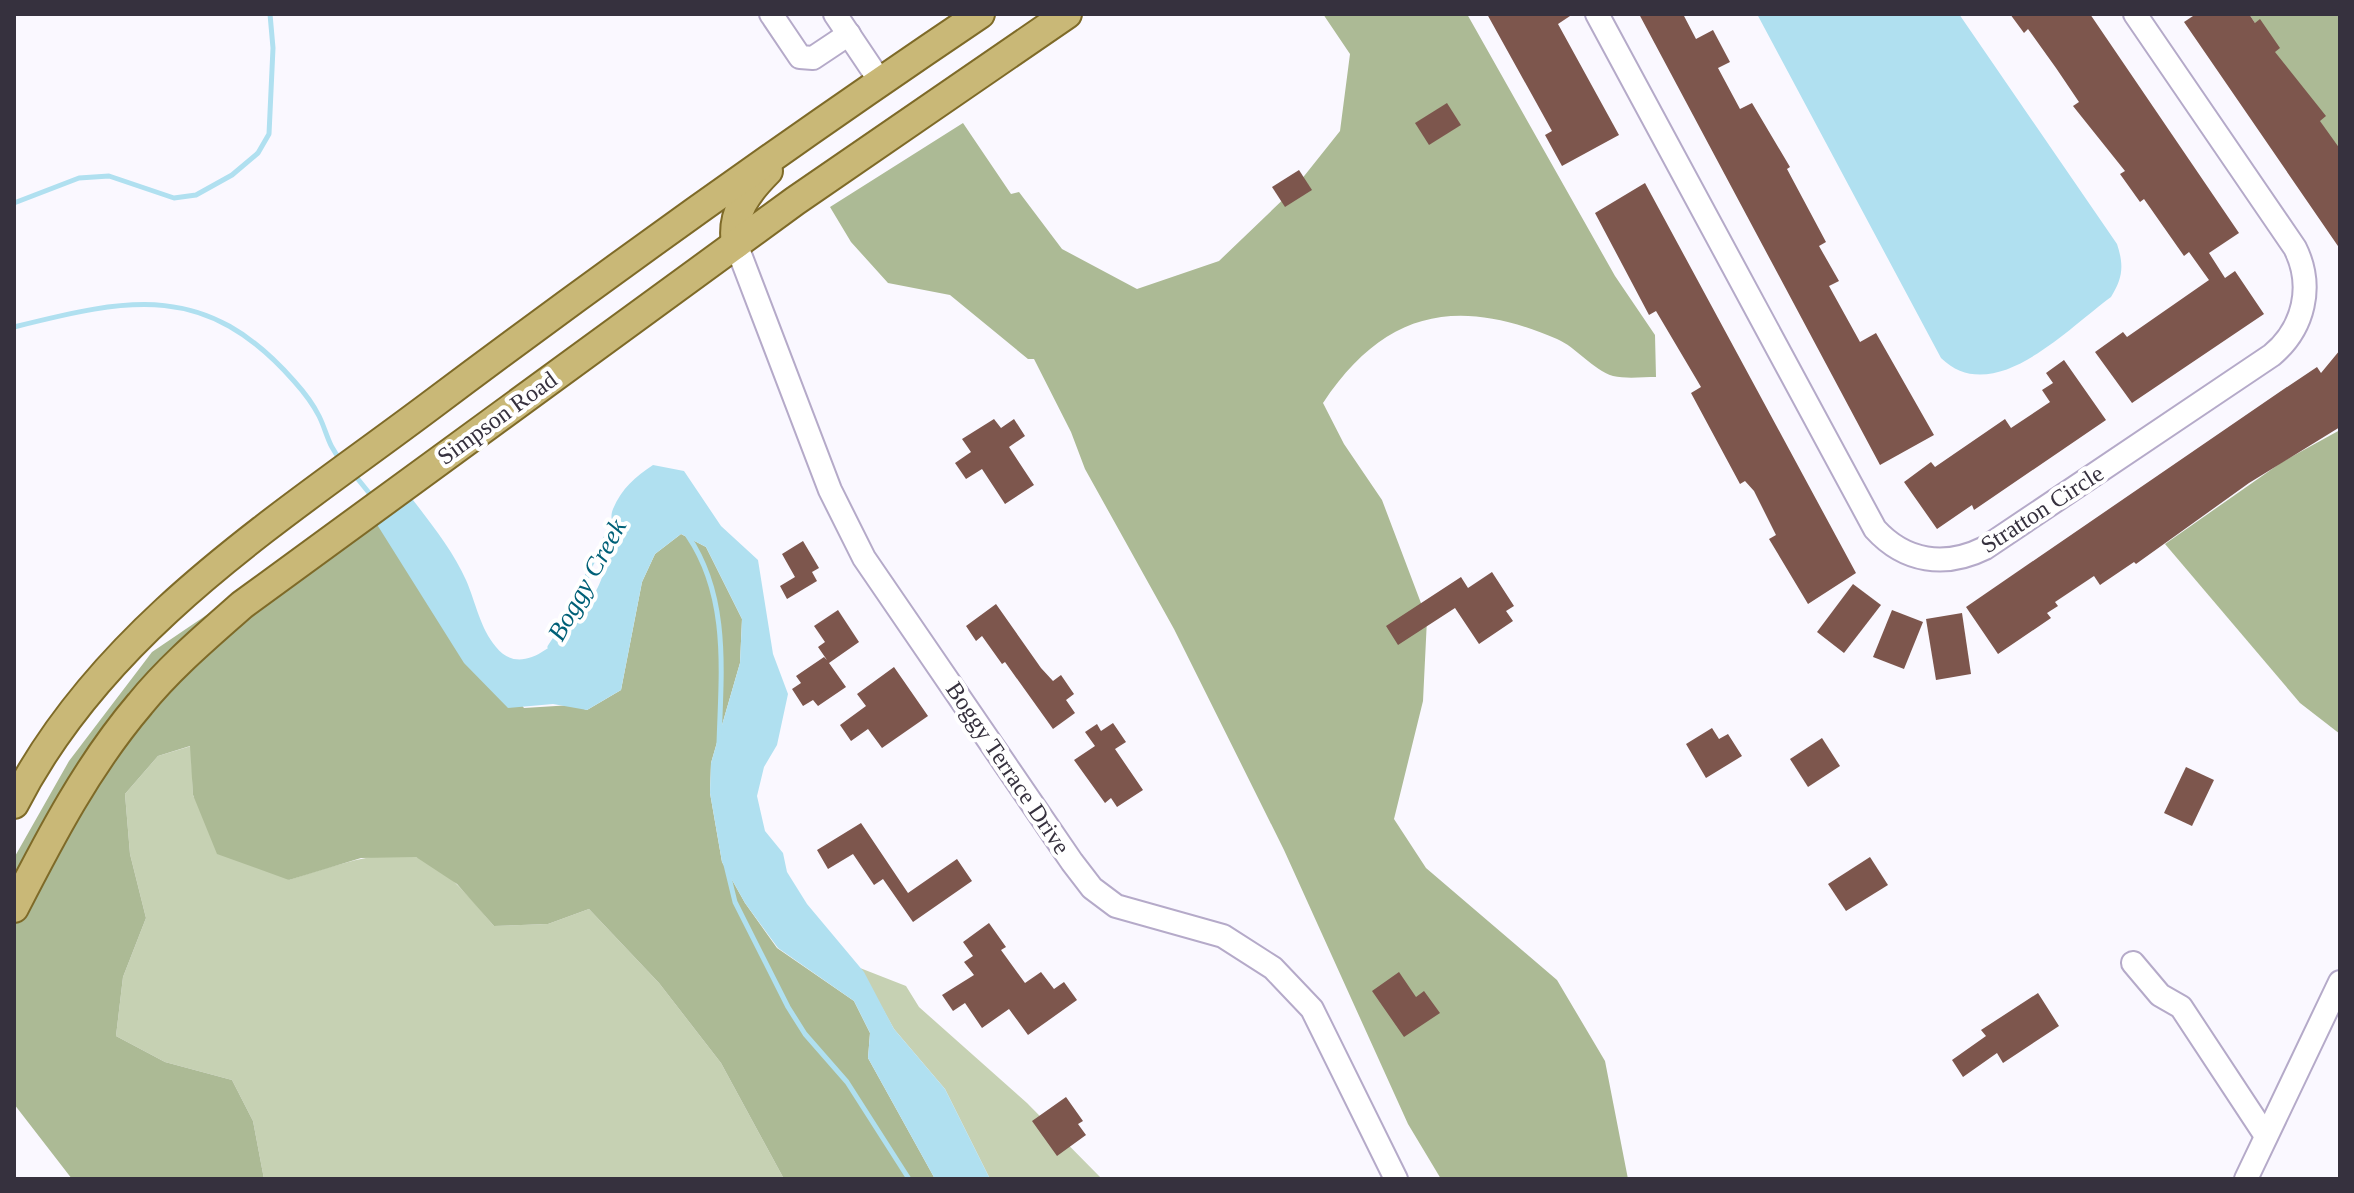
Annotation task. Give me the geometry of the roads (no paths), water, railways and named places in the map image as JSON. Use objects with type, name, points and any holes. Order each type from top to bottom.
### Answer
[{"type":"main road","name":"Simpson Road","points":[[14,804],[26,780],[81,701],[170,607],[280,516],[579,295],[880,81],[980,14]]},
{"type":"main road","name":"Simpson Road","points":[[14,908],[86,777],[141,702],[242,605],[736,244],[1059,18]]},
{"type":"main road","points":[[736,244],[733,227],[750,190],[802,136]]},
{"type":"street","points":[[771,14],[800,57],[813,58],[849,34]]},
{"type":"street","points":[[835,14],[880,81]]},
{"type":"street","name":"Stratton Circle","points":[[1597,14],[1875,529],[1903,551],[1936,561],[1974,554],[1998,539],[2272,355],[2288,339],[2299,319],[2305,278],[2295,248],[2135,14]]},
{"type":"street","name":"Boggy Terrace Drive","points":[[736,244],[830,490],[864,558],[1072,862],[1092,888],[1116,906],[1223,936],[1273,968],[1312,1009],[1396,1179]]},
{"type":"street","points":[[2133,963],[2160,995],[2181,1007],[2266,1136]]},
{"type":"street","points":[[2246,1179],[2340,982]]},
{"type":"water","points":[[1757,14],[1959,14],[2117,244],[2121,271],[2111,297],[2052,344],[2006,370],[1983,374],[1961,371],[1941,358]]},
{"type":"water","points":[[653,465],[684,471],[721,526],[758,560],[773,654],[788,694],[777,745],[764,767],[757,796],[765,831],[783,853],[787,872],[807,904],[864,972],[894,1029],[945,1089],[990,1179],[935,1179],[868,1058],[870,1033],[854,1001],[778,948],[745,903],[722,862],[710,793],[711,763],[740,663],[742,619],[706,547],[681,534],[655,554],[642,582],[621,690],[587,710],[553,704],[508,708],[464,663],[366,507],[401,484],[460,567],[491,640],[510,658],[525,659],[541,653],[557,641],[585,609],[611,555],[613,509],[630,484]]},
{"type":"waterway","name":"Boggy Creek","points":[[14,203],[79,178],[109,176],[174,198],[196,195],[232,175],[258,153],[269,134],[273,48],[270,14]]},
{"type":"waterway","name":"Boggy Creek","points":[[14,327],[94,309],[130,305],[164,306],[197,312],[229,326],[261,349],[294,381],[317,411],[330,444],[341,460]]},
{"type":"waterway","name":"Boggy Creek","points":[[353,473],[374,499]]},
{"type":"waterway","name":"Boggy Creek","points":[[550,647],[578,605],[591,564],[615,522]]},
{"type":"waterway","name":"Boggy Creek","points":[[688,536],[711,585],[717,611],[721,664],[719,744]]},
{"type":"waterway","name":"Boggy Creek","points":[[726,865],[735,902],[788,1007],[805,1034],[847,1082],[909,1179]]}]
